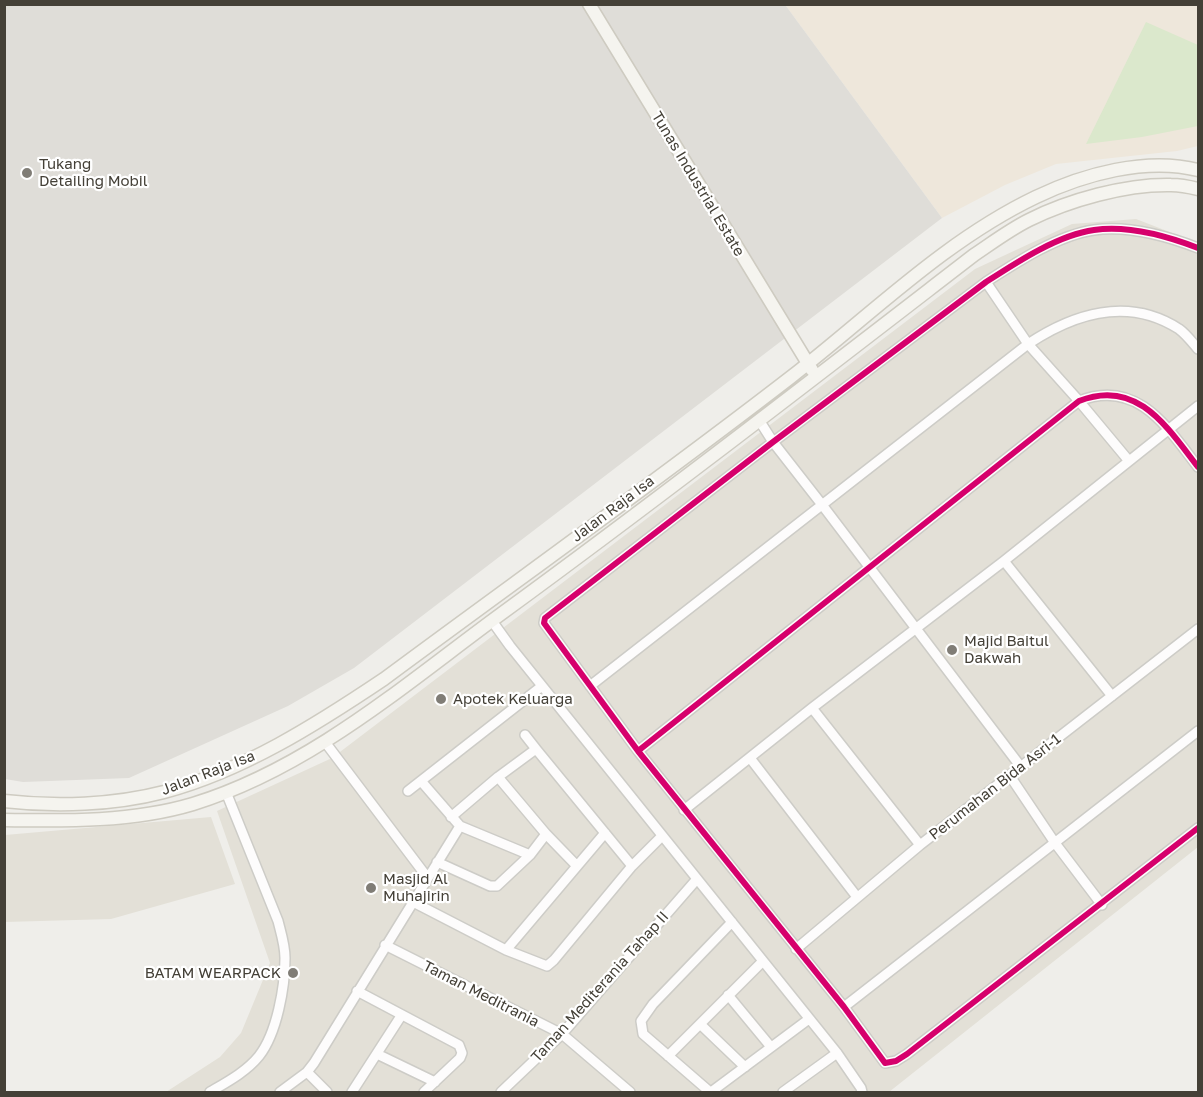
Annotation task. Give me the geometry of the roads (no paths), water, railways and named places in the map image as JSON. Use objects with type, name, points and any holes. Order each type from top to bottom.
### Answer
[{"type":"main road","name":"Tunas Industrial Estate","points":[[589,4],[817,377]]},
{"type":"main road","points":[[1179,166],[1198,163]]},
{"type":"main road","name":"Jalan Raja Isa","points":[[4,801],[45,804],[105,801],[135,798],[166,791],[215,774],[324,720],[384,679],[807,364],[870,311],[954,246],[1008,212],[1039,196],[1099,174],[1157,165],[1198,170]]},
{"type":"main road","name":"Jalan Raja Isa","points":[[4,820],[106,819],[170,810],[194,804],[263,776],[325,742],[366,714],[817,377],[974,255],[1028,221],[1072,204],[1141,187],[1173,185],[1198,189]]},
{"type":"main road","points":[[105,801],[106,819]]},
{"type":"street","points":[[1198,249],[1162,236],[1127,230],[1095,229],[1056,242],[1012,265],[986,282],[773,442],[545,618],[544,623],[546,629],[638,751],[844,1007],[885,1063],[896,1061],[1102,905],[1198,828]]},
{"type":"street","points":[[986,282],[1028,344],[1129,461]]},
{"type":"street","points":[[590,686],[1028,344],[1052,328],[1093,313],[1120,311],[1143,314],[1162,320],[1180,330],[1198,349]]},
{"type":"street","points":[[638,751],[1079,401],[1102,394],[1128,397],[1147,409],[1169,429],[1198,467]]},
{"type":"street","points":[[684,810],[812,708],[1004,561],[1198,406]]},
{"type":"street","points":[[759,420],[773,442],[1021,767]]},
{"type":"street","points":[[1004,561],[1112,696]]},
{"type":"street","points":[[492,621],[837,1053],[862,1092]]},
{"type":"street","name":"Perumahan Bida Asri-1","points":[[796,949],[920,845],[1198,629]]},
{"type":"street","points":[[408,791],[542,686]]},
{"type":"street","points":[[812,708],[920,845]]},
{"type":"street","points":[[844,1007],[1198,731]]},
{"type":"street","points":[[525,735],[632,866]]},
{"type":"street","points":[[325,742],[427,877]]},
{"type":"street","points":[[451,817],[498,777],[536,749]]},
{"type":"street","points":[[750,758],[857,897]]},
{"type":"street","points":[[1010,776],[1055,843],[1102,905]]},
{"type":"street","points":[[498,777],[546,834],[576,865]]},
{"type":"street","points":[[421,781],[460,826],[530,855]]},
{"type":"street","points":[[210,1092],[246,1068],[264,1048],[278,1014],[285,957],[278,921],[226,792]]},
{"type":"street","points":[[280,1092],[307,1072],[460,826]]},
{"type":"street","points":[[506,950],[605,833]]},
{"type":"street","points":[[437,862],[494,886],[502,882],[530,855],[546,834]]},
{"type":"street","points":[[413,903],[506,950],[543,966],[549,965],[632,866],[662,836]]},
{"type":"street","name":"Taman Mediterania Tahap II","points":[[501,1092],[562,1034],[697,879]]},
{"type":"street","points":[[732,922],[653,1004],[641,1021],[643,1034],[711,1092],[809,1019]]},
{"type":"street","name":"Taman Meditrania","points":[[385,945],[562,1034],[630,1092]]},
{"type":"street","points":[[668,1056],[763,961]]},
{"type":"street","points":[[357,991],[459,1045],[462,1053],[460,1058],[424,1092]]},
{"type":"street","points":[[728,996],[771,1047]]},
{"type":"street","points":[[356,1091],[401,1016]]},
{"type":"street","points":[[700,1024],[745,1067]]},
{"type":"street","points":[[783,1092],[837,1053]]},
{"type":"street","points":[[377,1054],[435,1082]]},
{"type":"street","points":[[307,1072],[327,1092]]},
{"type":"place","name":"Tukang Detailing Mobil","points":[[27,173]]},
{"type":"place","name":"Majid Baitul Dakwah","points":[[952,650]]},
{"type":"place","name":"Apotek Keluarga","points":[[441,699]]},
{"type":"place","name":"Masjid Al Muhajirin","points":[[371,888]]},
{"type":"place","name":"BATAM WEARPACK","points":[[293,973]]}]
